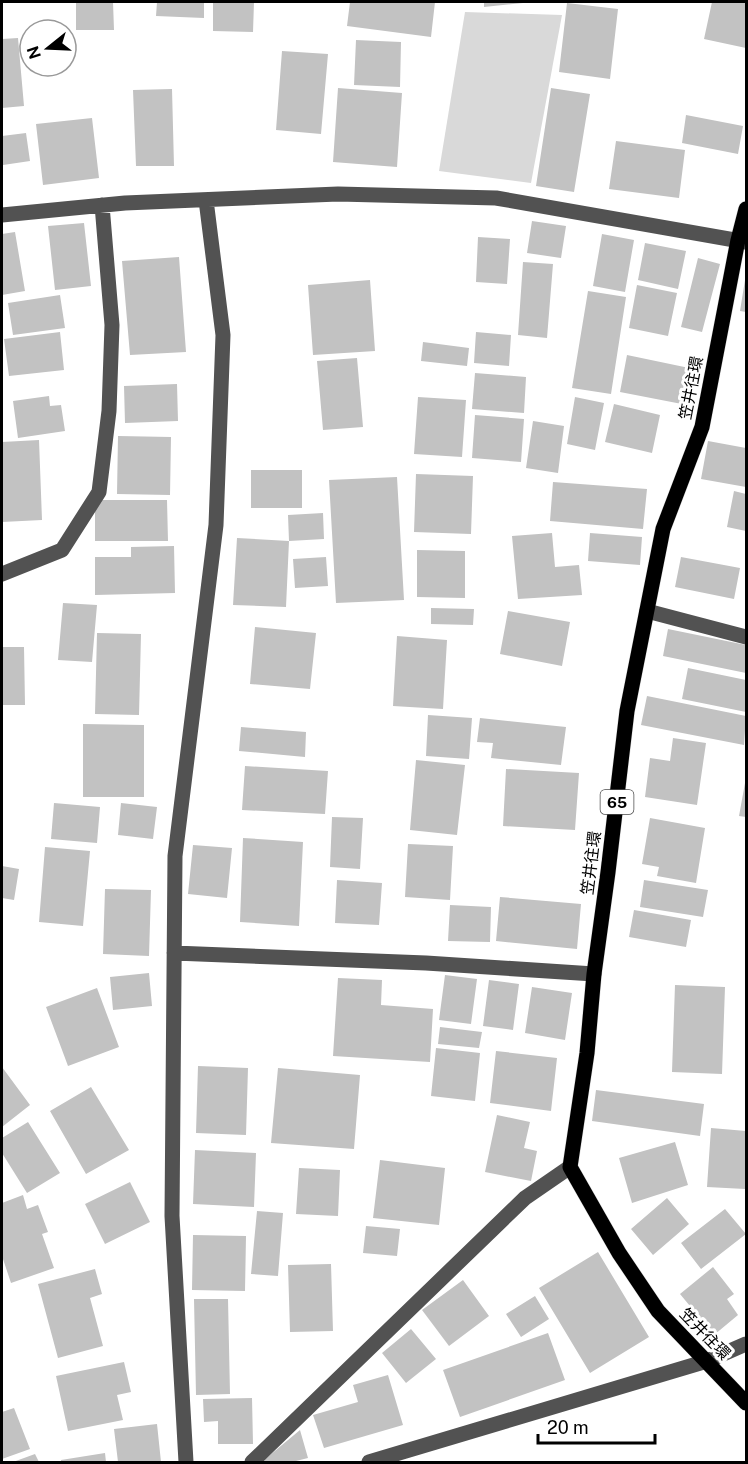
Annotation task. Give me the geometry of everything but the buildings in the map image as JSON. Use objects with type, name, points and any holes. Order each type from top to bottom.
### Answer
[{"type":"main road","name":"笠井往環","points":[[747,209],[702,427],[663,529],[627,711],[594,975],[587,1053],[570,1167],[619,1253],[658,1311],[747,1403]]},
{"type":"street","points":[[2,216],[102,205],[338,194],[496,198],[742,241]]},
{"type":"street","points":[[186,1462],[172,1216],[175,856],[216,525],[223,334],[206,200]]},
{"type":"street","points":[[2,574],[62,550],[99,492],[109,411],[112,325],[102,205]]},
{"type":"street","points":[[647,611],[747,637]]},
{"type":"street","points":[[174,953],[426,963],[594,975]]},
{"type":"street","points":[[252,1462],[525,1198],[570,1167]]},
{"type":"street","points":[[369,1462],[707,1361],[747,1344]]},
{"type":"shaded area","points":[[465,12],[562,15],[531,183],[439,171]]}]
